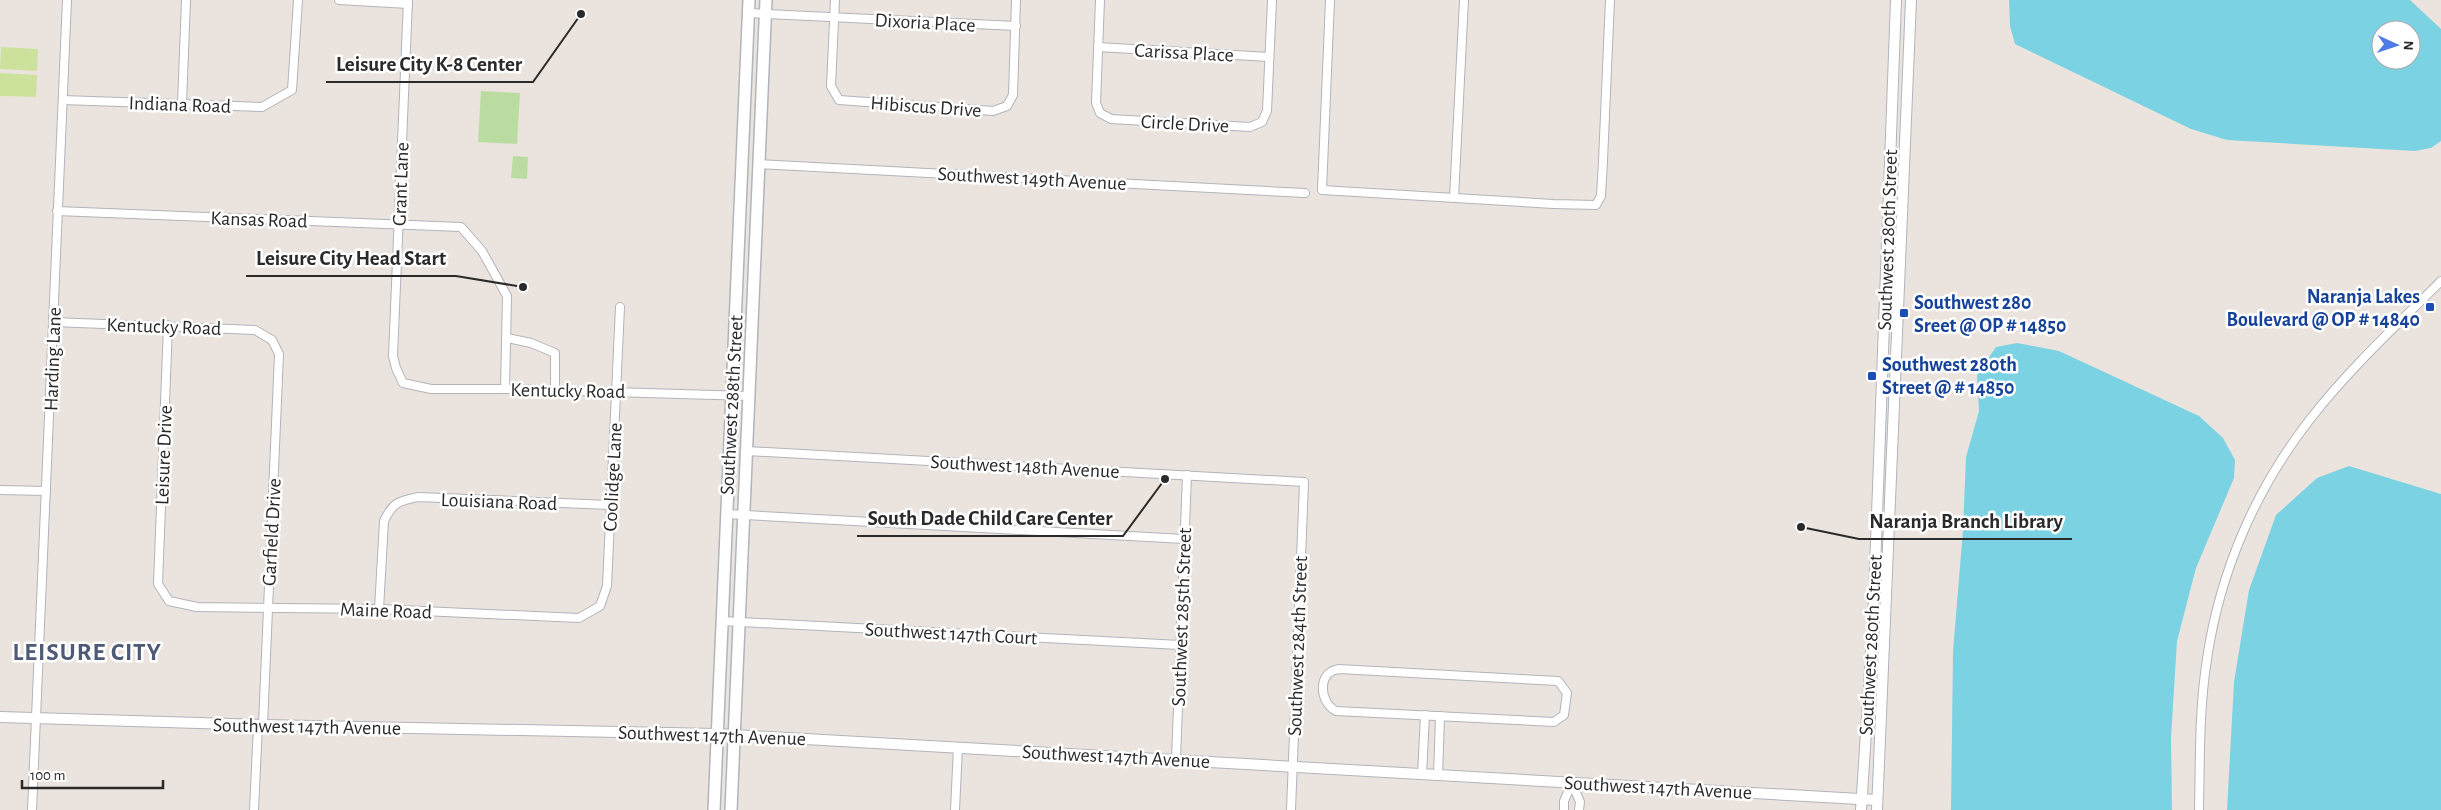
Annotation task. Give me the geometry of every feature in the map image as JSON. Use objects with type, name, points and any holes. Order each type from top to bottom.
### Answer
[{"type":"main road","name":"Southwest 288th Street","points":[[714,810],[749,0]]},
{"type":"main road","name":"Southwest 288th Street","points":[[731,810],[766,0]]},
{"type":"street","name":"Harding Lane","points":[[32,810],[67,0]]},
{"type":"street","points":[[182,104],[186,0]]},
{"type":"street","name":"Indiana Road","points":[[63,100],[262,107],[292,90],[298,0]]},
{"type":"street","points":[[339,0],[408,2]]},
{"type":"street","name":"Hibiscus Drive","points":[[835,0],[831,86],[839,100],[993,111],[1007,106],[1013,95],[1016,0]]},
{"type":"street","name":"Circle Drive","points":[[1100,0],[1096,103],[1100,113],[1105,117],[1250,127],[1262,122],[1266,116],[1272,0]]},
{"type":"street","points":[[1330,0],[1322,190],[1596,205],[1600,196],[1603,161],[1610,0]]},
{"type":"street","points":[[1454,198],[1464,0]]},
{"type":"street","name":"Southwest 280th Street","points":[[1861,810],[1873,623],[1896,0]]},
{"type":"street","name":"Southwest 280th Street","points":[[1877,805],[1911,0]]},
{"type":"street","name":"Grant Lane","points":[[396,368],[393,356],[408,2]]},
{"type":"street","name":"Dixoria Place","points":[[748,13],[1016,26]]},
{"type":"street","name":"Carissa Place","points":[[1098,47],[1269,57]]},
{"type":"street","points":[[1893,95],[1907,95]]},
{"type":"street","name":"Southwest 149th Avenue","points":[[759,164],[1304,193]]},
{"type":"street","name":"Kansas Road","points":[[58,211],[461,227],[482,251],[508,296],[506,338]]},
{"type":"street","points":[[1888,217],[1902,217]]},
{"type":"street","points":[[2199,810],[2201,718],[2207,657],[2224,582],[2245,526],[2268,481],[2311,418],[2345,378],[2441,281]]},
{"type":"street","name":"Coolidge Lane","points":[[607,586],[620,307]]},
{"type":"street","name":"Kentucky Road","points":[[53,322],[168,325],[255,330],[272,340]]},
{"type":"street","name":"Leisure Drive","points":[[158,584],[168,325]]},
{"type":"street","points":[[1883,326],[1898,325]]},
{"type":"street","points":[[505,388],[506,338],[531,343],[555,353],[555,390]]},
{"type":"street","name":"Garfield Drive","points":[[254,810],[268,608],[279,354],[272,340]]},
{"type":"street","name":"Kentucky Road","points":[[396,368],[403,383],[431,389],[505,388],[749,396]]},
{"type":"street","points":[[1880,414],[1894,414]]},
{"type":"street","name":"Southwest 148th Avenue","points":[[747,451],[1304,482]]},
{"type":"street","name":"Southwest 285th Street","points":[[1176,759],[1188,475]]},
{"type":"street","name":"Southwest 284th Street","points":[[1291,810],[1304,482]]},
{"type":"street","points":[[0,490],[46,491]]},
{"type":"street","name":"Louisiana Road","points":[[379,610],[384,521],[390,507],[401,501],[418,497],[610,505]]},
{"type":"street","points":[[726,514],[1184,539]]},
{"type":"street","name":"Maine Road","points":[[158,584],[169,601],[197,607],[379,610],[579,618],[600,606],[607,586]]},
{"type":"street","name":"Southwest 147th Court","points":[[722,621],[1180,645]]},
{"type":"street","points":[[1339,669],[1558,681],[1567,693],[1564,715],[1554,722],[1440,716],[1336,711],[1328,707],[1323,698],[1324,680],[1328,673],[1339,669]]},
{"type":"street","points":[[1422,774],[1425,715]]},
{"type":"street","points":[[1438,776],[1440,716]]},
{"type":"street","name":"Southwest 147th Avenue","points":[[0,718],[735,734],[1862,799],[1877,805]]},
{"type":"street","points":[[955,810],[958,748]]},
{"type":"street","points":[[1564,810],[1564,801],[1572,783]]},
{"type":"street","points":[[1572,783],[1580,802],[1579,810]]},
{"type":"green space","points":[[1,47],[38,49],[37,71],[0,69]]},
{"type":"green space","points":[[0,73],[37,75],[36,97],[0,96]]},
{"type":"green space","points":[[481,91],[520,93],[517,144],[478,142]]},
{"type":"green space","points":[[513,156],[528,157],[527,179],[511,178]]},
{"type":"water","points":[[2009,0],[2410,0],[2441,29],[2441,141],[2431,148],[2415,151],[2227,140],[2191,129],[2015,44],[2010,26]]},
{"type":"water","points":[[2017,343],[2059,351],[2199,416],[2223,438],[2235,460],[2234,478],[2196,568],[2177,641],[2171,738],[2172,810],[1951,810],[1953,651],[1963,530],[1966,457],[1979,411],[1977,375],[1996,347]]},
{"type":"water","points":[[2349,466],[2441,494],[2441,810],[2227,810],[2234,682],[2249,590],[2276,515],[2317,478]]},
{"type":"place","name":"Leisure City K-8 Center","points":[[581,14]]},
{"type":"place","name":"Leisure City Head Start","points":[[523,287]]},
{"type":"place","name":"Naranja Lakes Boulevard @ OP # 14840","points":[[2430,307]]},
{"type":"place","name":"Southwest 280 Sreet @ OP # 14850","points":[[1904,313]]},
{"type":"place","name":"Southwest 280th Street @ # 14850","points":[[1872,376]]},
{"type":"place","name":"South Dade Child Care Center","points":[[1165,479]]},
{"type":"place","name":"Naranja Branch Library","points":[[1801,527]]},
{"type":"district","name":"LEISURE CITY","points":[[87,651]]}]
